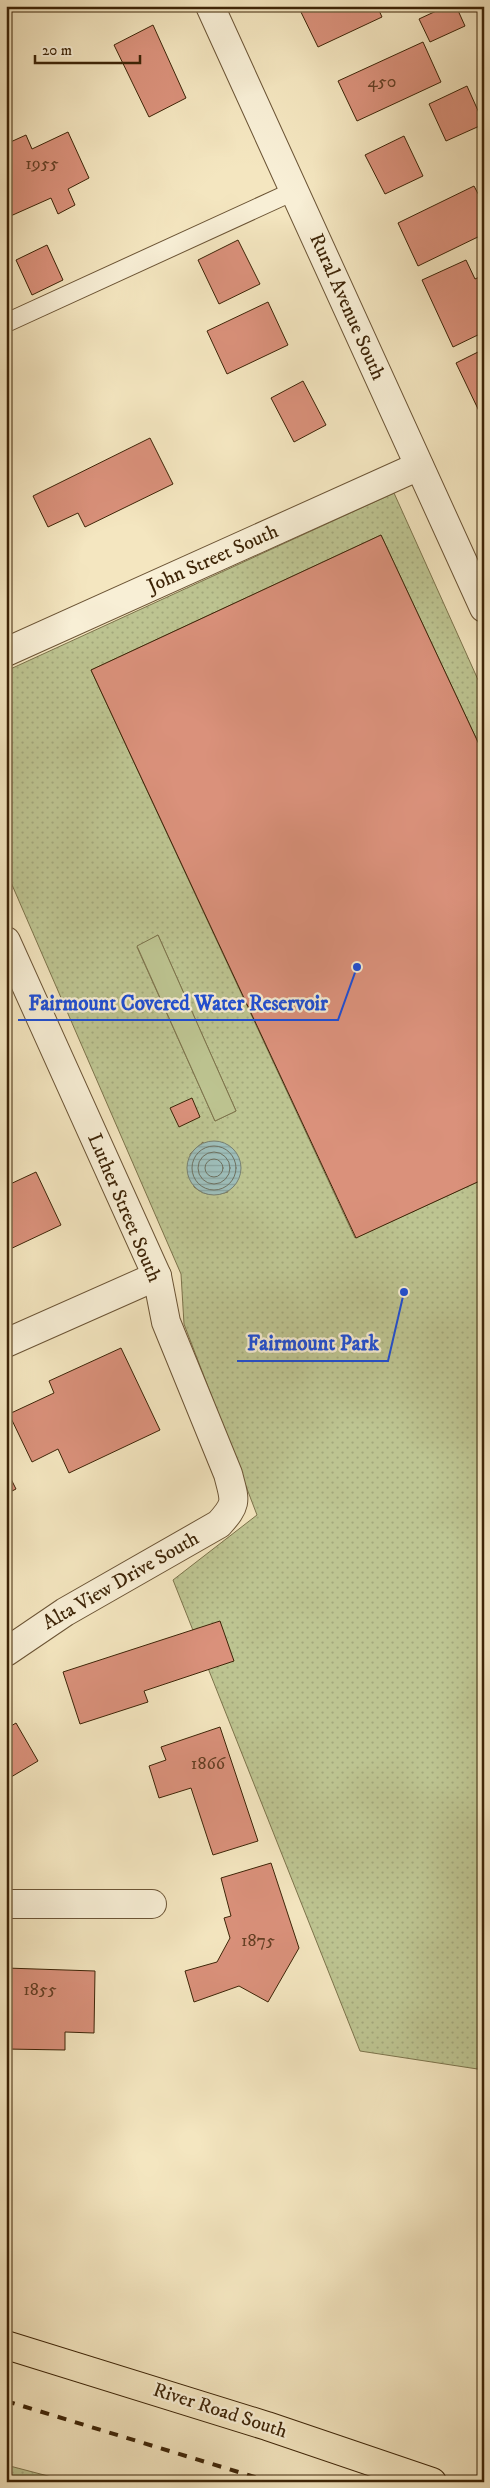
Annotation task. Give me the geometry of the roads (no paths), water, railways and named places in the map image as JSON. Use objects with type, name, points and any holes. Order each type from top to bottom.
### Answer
[{"type":"main road","name":"River Road South","points":[[6,2345],[267,2426],[432,2482]]},
{"type":"street","name":"Rural Avenue South","points":[[210,6],[484,608]]},
{"type":"street","name":"John Street South","points":[[6,652],[419,466]]},
{"type":"street","name":"Luther Street South","points":[[6,941],[157,1276],[166,1322],[228,1474],[234,1495],[233,1508]]},
{"type":"street","points":[[6,1343],[157,1276]]},
{"type":"street","name":"Alta View Drive South","points":[[6,1652],[65,1612],[219,1524],[233,1508]]},
{"type":"street","points":[[6,1904],[152,1904]]},
{"type":"lane","points":[[6,323],[294,191]]},
{"type":"water","points":[[209,1141],[219,1141],[229,1145],[237,1153],[241,1168],[237,1183],[229,1191],[219,1195],[209,1195],[199,1191],[191,1183],[187,1173],[187,1163],[191,1153],[199,1145]]},
{"type":"railway","points":[[6,2401],[271,2482]]},
{"type":"place","name":"Fairmount Covered Water Reservoir","points":[[357,967]]},
{"type":"place","name":"Fairmount Park","points":[[404,1292]]}]
